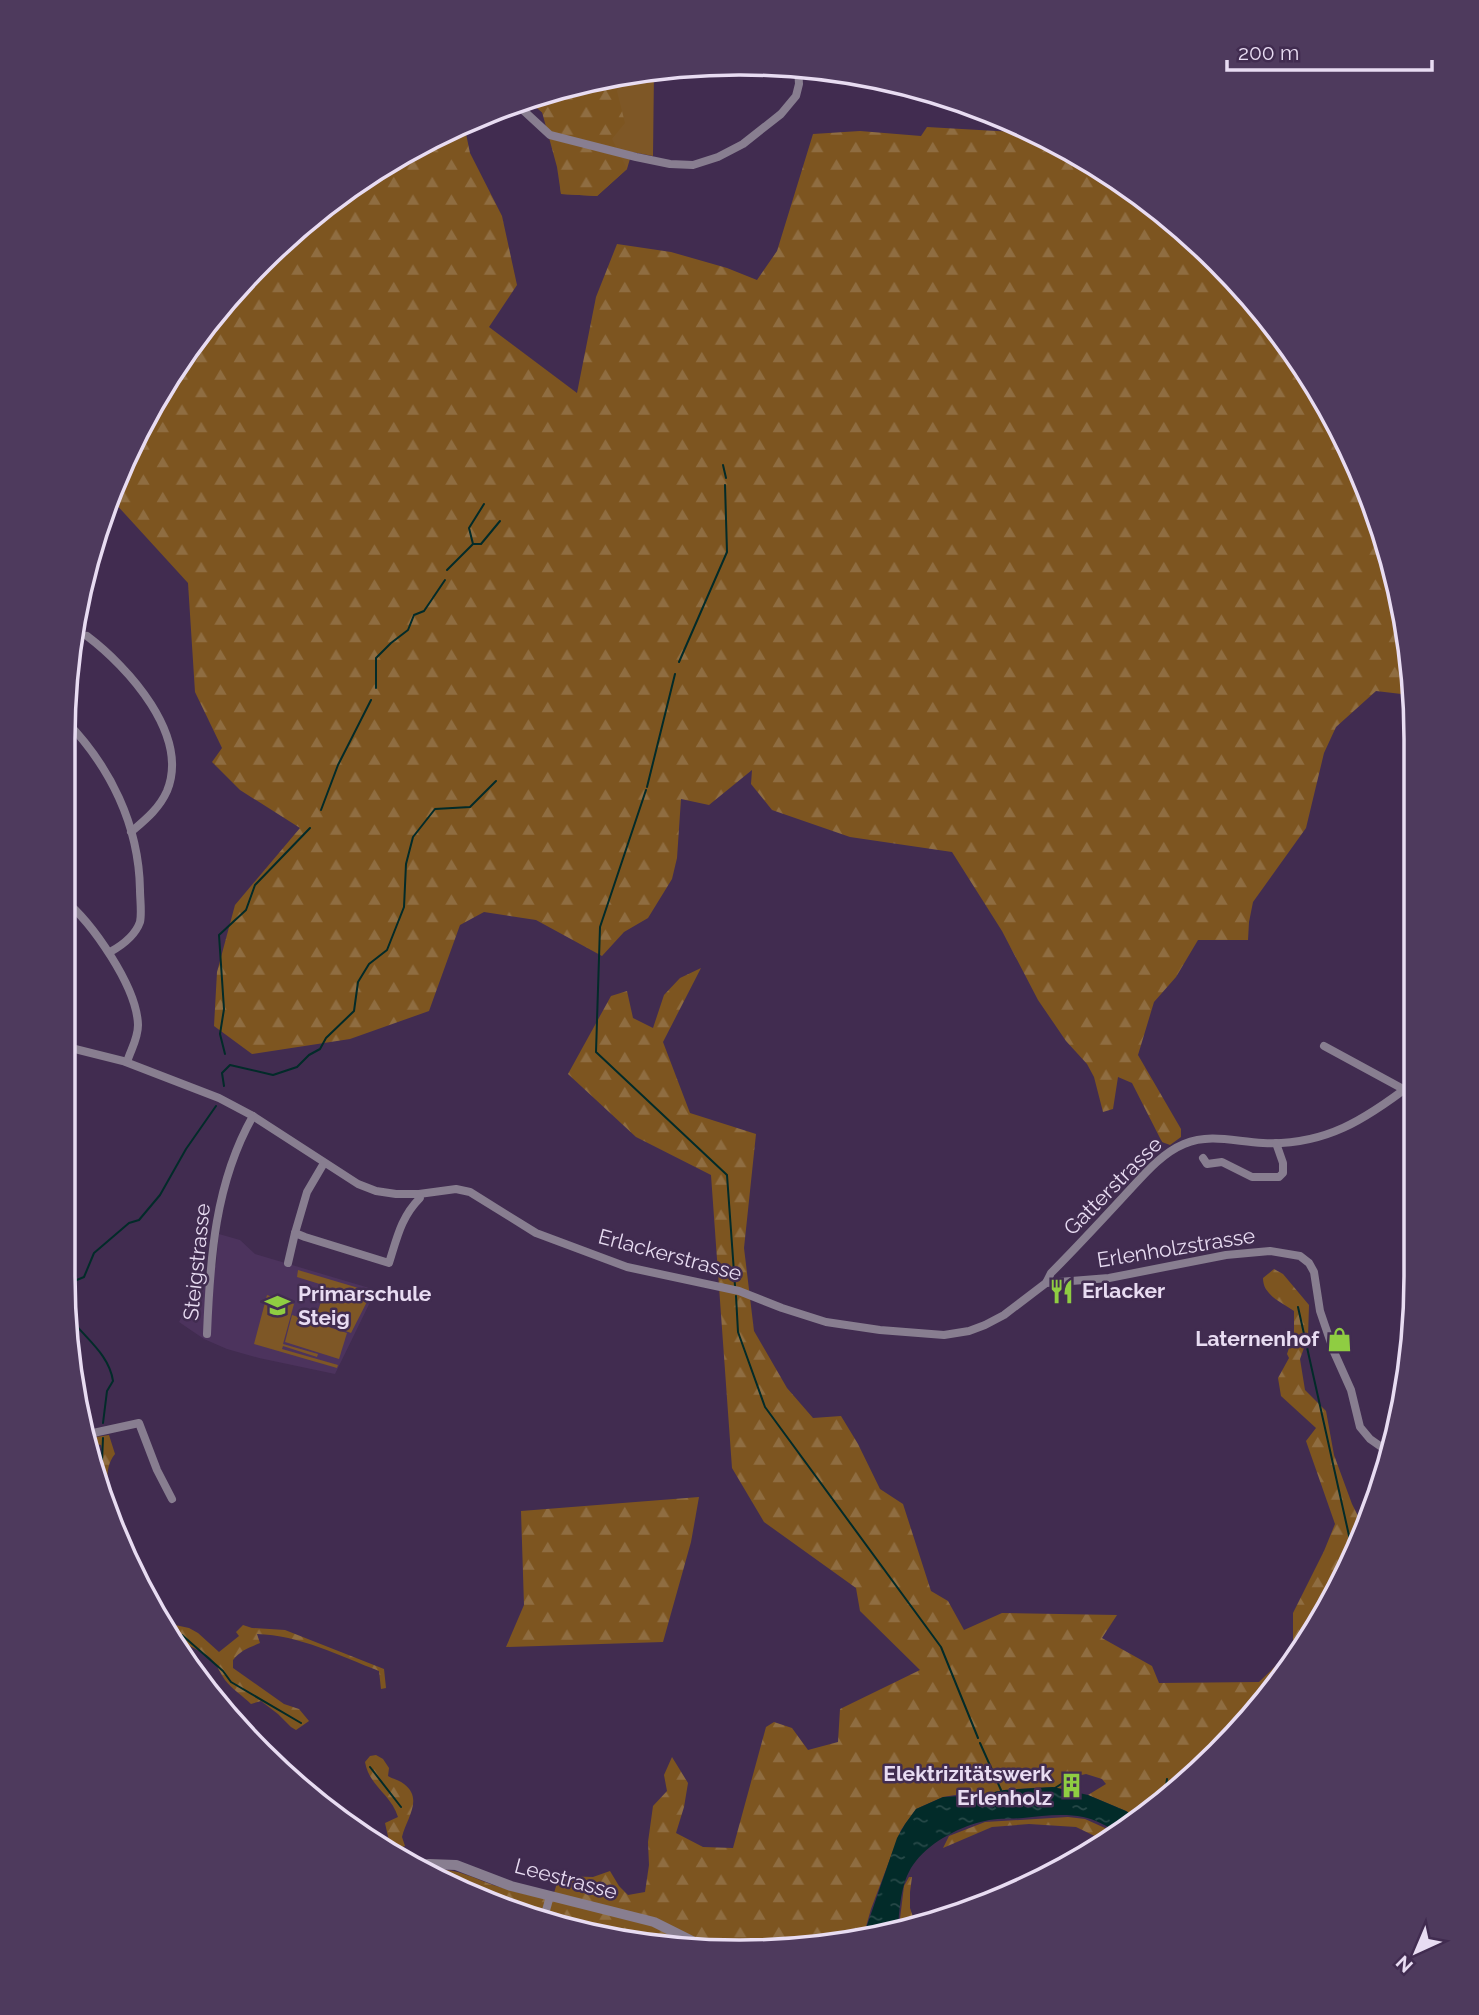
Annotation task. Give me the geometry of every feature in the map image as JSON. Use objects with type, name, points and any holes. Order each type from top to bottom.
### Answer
[{"type":"street","points":[[525,112],[550,135],[636,157],[670,164],[693,165],[743,145],[781,114],[796,96],[799,78]]},
{"type":"street","points":[[87,636],[110,656],[146,697],[167,736],[172,754],[170,781],[163,799],[131,832]]},
{"type":"street","points":[[76,732],[110,778],[122,804],[141,877],[140,922],[132,935],[110,952]]},
{"type":"street","points":[[75,910],[110,952],[130,995],[138,1021],[135,1042],[127,1062]]},
{"type":"street","points":[[1324,1046],[1404,1089]]},
{"type":"street","name":"Erlackerstrasse","points":[[75,1048],[127,1062],[219,1098],[254,1116],[358,1184],[376,1191],[419,1194],[456,1189],[470,1192],[536,1233],[627,1267],[739,1291],[806,1317],[845,1326],[944,1335],[969,1331],[1004,1315],[1046,1283]]},
{"type":"street","name":"Gatterstrasse","points":[[1046,1283],[1051,1273],[1152,1166],[1172,1150],[1192,1140],[1205,1138],[1276,1143],[1317,1138],[1344,1129],[1404,1091]]},
{"type":"street","name":"Steigstrasse","points":[[207,1334],[213,1238],[220,1202],[231,1168],[254,1116]]},
{"type":"street","points":[[1203,1158],[1208,1164],[1222,1162],[1252,1177],[1279,1177],[1283,1173],[1283,1163],[1276,1143]]},
{"type":"street","points":[[288,1263],[307,1192],[324,1163]]},
{"type":"street","points":[[396,1194],[408,1209]]},
{"type":"street","points":[[295,1233],[389,1263],[403,1219],[408,1209],[420,1198],[419,1194]]},
{"type":"street","name":"Erlenholzstrasse","points":[[1046,1283],[1109,1278],[1226,1255],[1270,1251],[1300,1256],[1309,1263],[1314,1272],[1320,1311],[1351,1390],[1360,1427],[1370,1439],[1381,1446]]},
{"type":"street","points":[[95,1433],[139,1423],[157,1470],[172,1499]]},
{"type":"street","name":"Leestrasse","points":[[433,1864],[456,1865],[511,1886],[654,1922],[686,1937]]},
{"type":"street","points":[[546,1910],[550,1896]]},
{"type":"shaded area","points":[[654,81],[653,156],[632,152],[627,169],[597,196],[561,194],[554,123],[537,108],[610,88]]},
{"type":"shaded area","name":"Primarschule Steig","points":[[219,1234],[240,1240],[255,1254],[376,1290],[335,1374],[227,1349],[204,1339],[179,1322],[199,1284],[216,1265]]},
{"type":"shaded area","points":[[298,1270],[372,1292],[351,1333],[315,1320],[326,1286],[297,1277]]},
{"type":"shaded area","points":[[267,1295],[294,1304],[283,1344],[318,1354],[317,1357],[283,1346],[282,1349],[338,1365],[337,1368],[254,1344]]},
{"type":"shaded area","points":[[292,1315],[347,1333],[339,1359],[285,1342]]},
{"type":"green space","points":[[618,87],[625,123],[612,139],[627,169],[597,196],[561,194],[557,167],[542,112],[537,108]]},
{"type":"green space","points":[[927,127],[1006,132],[1072,164],[1109,187],[1177,240],[1239,302],[1292,370],[1335,446],[1368,526],[1391,610],[1402,694],[1376,691],[1336,727],[1324,753],[1306,828],[1253,902],[1248,940],[1198,940],[1176,977],[1154,1002],[1138,1055],[1181,1129],[1181,1137],[1170,1145],[1162,1142],[1132,1083],[1118,1077],[1113,1109],[1103,1112],[1094,1077],[1087,1064],[1066,1041],[1038,1000],[1002,931],[952,852],[850,837],[772,810],[751,784],[752,770],[709,805],[681,799],[677,858],[672,879],[648,918],[624,932],[602,956],[536,920],[484,912],[460,925],[429,1011],[350,1039],[252,1054],[214,1026],[217,972],[235,905],[300,828],[240,790],[212,762],[222,748],[195,692],[188,583],[118,507],[164,407],[213,335],[270,270],[335,213],[407,164],[466,135],[470,153],[502,216],[517,285],[489,327],[577,393],[596,297],[617,244],[671,252],[727,268],[757,280],[777,251],[813,134],[860,131],[921,136]]},
{"type":"green space","points":[[701,968],[663,1042],[690,1113],[756,1134],[744,1248],[754,1331],[787,1388],[813,1418],[841,1416],[880,1489],[903,1504],[931,1591],[948,1601],[964,1630],[1002,1613],[1117,1615],[1102,1638],[1152,1666],[1159,1683],[1259,1682],[1279,1663],[1239,1713],[1209,1745],[1129,1813],[1088,1795],[1106,1784],[1102,1779],[1086,1774],[1064,1779],[1062,1789],[1031,1788],[980,1795],[955,1795],[943,1797],[916,1809],[901,1830],[866,1928],[826,1934],[740,1940],[653,1934],[568,1917],[485,1889],[442,1869],[552,1900],[559,1876],[593,1877],[610,1871],[628,1895],[645,1892],[653,1806],[667,1791],[664,1775],[672,1757],[688,1783],[676,1833],[703,1847],[733,1848],[766,1727],[774,1722],[792,1728],[808,1750],[838,1742],[840,1709],[920,1670],[860,1611],[856,1588],[764,1522],[732,1468],[711,1175],[636,1137],[568,1074],[611,996],[627,991],[633,1018],[653,1028],[664,995],[680,978]]},
{"type":"green space","points":[[1274,1269],[1283,1274],[1309,1305],[1308,1337],[1300,1359],[1305,1390],[1326,1411],[1334,1455],[1358,1516],[1353,1530],[1315,1608],[1293,1643],[1293,1613],[1335,1524],[1306,1441],[1316,1428],[1281,1396],[1278,1378],[1289,1358],[1289,1348],[1294,1342],[1294,1311],[1274,1298],[1266,1289],[1263,1278]]},
{"type":"green space","points":[[109,1435],[115,1454],[109,1467],[108,1479],[101,1458],[101,1445],[97,1444],[96,1437]]},
{"type":"green space","points":[[699,1497],[691,1542],[663,1642],[506,1647],[524,1605],[521,1511]]},
{"type":"green space","points":[[174,1623],[198,1633],[219,1652],[239,1636],[236,1632],[243,1625],[285,1630],[384,1669],[386,1688],[381,1689],[379,1671],[304,1642],[257,1634],[260,1643],[239,1654],[233,1660],[233,1668],[284,1704],[299,1709],[309,1721],[296,1730],[261,1701],[251,1704],[225,1680],[207,1655],[188,1645]]},
{"type":"green space","points":[[376,1755],[383,1759],[389,1768],[388,1776],[404,1784],[413,1796],[412,1809],[402,1837],[405,1846],[401,1847],[389,1840],[385,1823],[398,1817],[367,1770],[365,1762],[370,1756]]},
{"type":"green space","points":[[1068,1817],[1085,1819],[1107,1829],[1096,1836],[1076,1827],[1029,1824],[992,1827],[943,1848],[949,1836],[985,1822]]},
{"type":"green space","points":[[909,1877],[912,1877],[910,1908],[913,1916],[900,1920],[904,1886]]},
{"type":"water","points":[[1053,1787],[1088,1795],[1129,1813],[1109,1828],[1087,1818],[1060,1815],[990,1820],[957,1831],[930,1847],[911,1868],[902,1893],[899,1920],[866,1927],[897,1838],[916,1809],[943,1797],[980,1795],[1004,1790]]},
{"type":"waterway","points":[[723,465],[726,478]]},
{"type":"waterway","points":[[679,662],[727,552],[725,485]]},
{"type":"waterway","points":[[473,544],[469,528],[484,504]]},
{"type":"waterway","points":[[447,570],[473,544],[481,544],[500,521]]},
{"type":"waterway","points":[[376,688],[376,658],[408,630],[414,615],[424,611],[445,580]]},
{"type":"waterway","points":[[647,787],[675,674]]},
{"type":"waterway","points":[[321,810],[338,765],[371,700]]},
{"type":"waterway","points":[[224,1086],[222,1073],[230,1065],[273,1075],[297,1067],[320,1049],[326,1038],[354,1011],[358,982],[369,964],[387,950],[404,907],[406,864],[413,837],[435,809],[470,807],[496,781]]},
{"type":"waterway","points":[[646,790],[600,927],[596,1052],[727,1175],[735,1286]]},
{"type":"waterway","points":[[225,1054],[220,1034],[224,1009],[219,935],[246,910],[255,885],[310,828]]},
{"type":"waterway","points":[[75,1281],[84,1277],[94,1253],[129,1223],[139,1220],[160,1195],[186,1149],[216,1106]]},
{"type":"waterway","points":[[736,1296],[738,1332],[765,1407],[941,1647],[978,1738]]},
{"type":"waterway","points":[[1298,1307],[1349,1538]]},
{"type":"waterway","points":[[78,1327],[101,1354],[111,1371],[113,1381],[107,1391],[103,1423]]},
{"type":"waterway","points":[[102,1460],[103,1438]]},
{"type":"waterway","points":[[182,1635],[223,1671],[231,1682],[301,1723]]},
{"type":"waterway","points":[[980,1743],[1001,1790]]},
{"type":"waterway","points":[[370,1767],[401,1807]]},
{"type":"waterway","points":[[1166,1784],[1167,1779]]},
{"type":"waterway","points":[[1055,1788],[1066,1781]]},
{"type":"place","name":"Erlacker","points":[[1062,1291]]},
{"type":"place","name":"Primarschule Steig","points":[[278,1306]]},
{"type":"place","name":"Laternenhof","points":[[1339,1339]]},
{"type":"place","name":"Elektrizitätswerk Erlenholz","points":[[1072,1786]]}]
